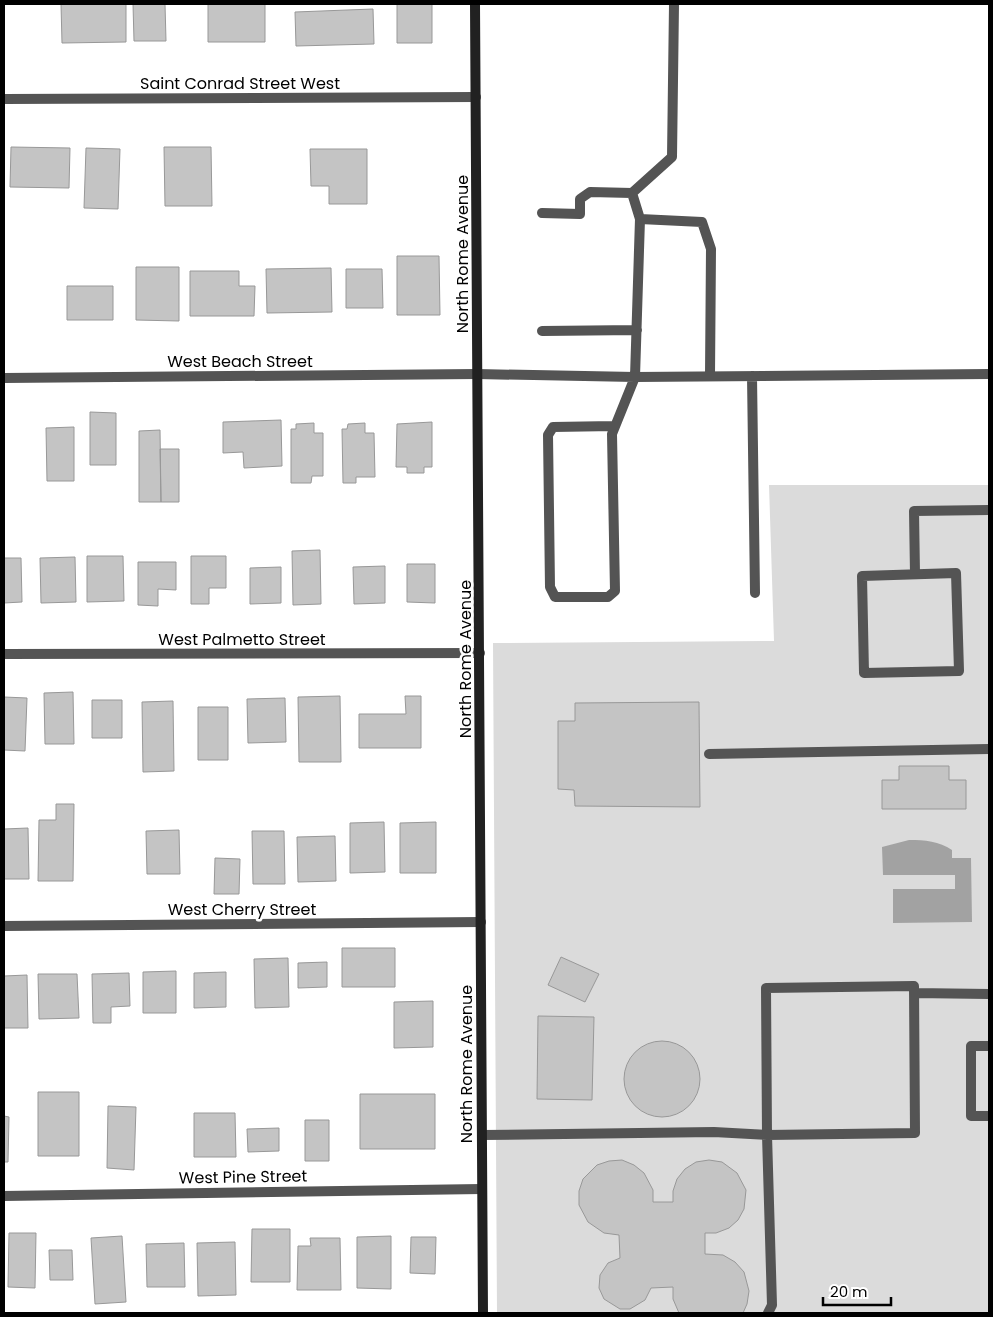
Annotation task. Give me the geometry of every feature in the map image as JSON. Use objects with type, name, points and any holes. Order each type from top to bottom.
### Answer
[{"type":"street","name":"North Rome Avenue","points":[[475,4],[483,1313]]},
{"type":"street","points":[[542,213],[580,214],[580,199],[590,192],[632,193],[672,157],[674,4]]},
{"type":"street","name":"Saint Conrad Street West","points":[[4,99],[476,97]]},
{"type":"street","points":[[614,426],[553,427],[548,435],[550,587],[555,597],[608,597],[614,590],[612,434],[636,377],[640,219],[632,193]]},
{"type":"street","points":[[640,219],[702,222],[711,249],[710,376]]},
{"type":"street","points":[[542,331],[637,330]]},
{"type":"street","name":"West Beach Street","points":[[4,378],[477,374],[636,377],[989,374]]},
{"type":"street","points":[[752,376],[755,593]]},
{"type":"street","points":[[915,574],[914,511],[989,510]]},
{"type":"street","points":[[956,573],[959,671],[864,673],[862,576],[915,574],[956,573]]},
{"type":"street","name":"West Palmetto Street","points":[[4,654],[480,653]]},
{"type":"street","points":[[709,754],[989,749]]},
{"type":"street","name":"West Cherry Street","points":[[4,926],[481,922]]},
{"type":"street","points":[[482,1135],[714,1132],[767,1135],[915,1133],[914,986],[766,988],[767,1135],[772,1305],[768,1313]]},
{"type":"street","points":[[914,993],[989,994]]},
{"type":"street","points":[[989,1046],[972,1046],[971,1116],[989,1116]]},
{"type":"street","name":"West Pine Street","points":[[4,1196],[482,1189]]},
{"type":"shaded area","points":[[769,485],[989,485],[989,1313],[497,1313],[493,643],[774,641]]},
{"type":"shaded area","points":[[909,840],[926,841],[942,845],[952,850],[952,858],[971,858],[972,922],[893,923],[893,889],[955,889],[955,875],[883,875],[882,847]]},
{"type":"building","points":[[61,4],[126,4],[126,42],[62,43]]},
{"type":"building","points":[[133,4],[165,4],[166,41],[134,41]]},
{"type":"building","points":[[208,4],[265,4],[265,42],[208,42]]},
{"type":"building","points":[[397,4],[432,4],[432,43],[397,43]]},
{"type":"building","points":[[373,9],[374,44],[296,46],[295,12]]},
{"type":"building","points":[[11,147],[70,148],[69,188],[10,187]]},
{"type":"building","points":[[164,147],[211,147],[212,206],[165,206]]},
{"type":"building","points":[[86,148],[120,149],[118,209],[84,208]]},
{"type":"building","points":[[310,149],[367,149],[367,204],[329,204],[329,186],[311,186]]},
{"type":"building","points":[[397,256],[439,256],[440,315],[397,315]]},
{"type":"building","points":[[136,267],[179,267],[179,321],[136,320]]},
{"type":"building","points":[[331,268],[332,312],[267,313],[266,269]]},
{"type":"building","points":[[346,269],[382,269],[383,308],[346,308]]},
{"type":"building","points":[[190,271],[239,271],[239,286],[255,286],[254,316],[190,316]]},
{"type":"building","points":[[67,286],[113,286],[113,320],[67,320]]},
{"type":"building","points":[[90,412],[116,413],[116,465],[90,465]]},
{"type":"building","points":[[281,420],[282,466],[244,468],[243,452],[223,453],[223,422]]},
{"type":"building","points":[[432,422],[432,467],[424,467],[424,473],[407,473],[407,467],[396,467],[397,424]]},
{"type":"building","points":[[314,423],[314,433],[323,433],[323,476],[312,476],[311,483],[291,483],[291,429],[296,429],[296,424]]},
{"type":"building","points":[[365,423],[365,433],[374,433],[375,477],[356,477],[356,483],[343,483],[342,429],[347,429],[348,424]]},
{"type":"building","points":[[74,427],[74,481],[47,481],[46,428]]},
{"type":"building","points":[[160,430],[161,502],[139,502],[139,431]]},
{"type":"building","points":[[160,449],[179,449],[179,502],[161,502]]},
{"type":"building","points":[[320,550],[321,604],[293,605],[292,551]]},
{"type":"building","points":[[87,556],[123,556],[124,601],[87,602]]},
{"type":"building","points":[[191,556],[226,556],[226,588],[209,588],[209,604],[191,604]]},
{"type":"building","points":[[75,557],[76,602],[41,603],[40,558]]},
{"type":"building","points":[[4,558],[21,558],[22,602],[4,603]]},
{"type":"building","points":[[138,562],[176,562],[176,590],[158,589],[158,606],[138,605]]},
{"type":"building","points":[[407,564],[435,564],[435,603],[407,602]]},
{"type":"building","points":[[385,566],[385,603],[354,604],[353,567]]},
{"type":"building","points":[[281,567],[281,603],[250,604],[250,568]]},
{"type":"building","points":[[73,692],[74,744],[45,744],[44,693]]},
{"type":"building","points":[[340,696],[341,762],[299,762],[298,697]]},
{"type":"building","points":[[405,696],[421,696],[421,748],[359,748],[359,714],[406,714]]},
{"type":"building","points":[[4,697],[27,698],[25,751],[4,750]]},
{"type":"building","points":[[285,698],[286,742],[248,743],[247,699]]},
{"type":"building","points":[[92,700],[122,700],[122,738],[92,738]]},
{"type":"building","points":[[173,701],[174,771],[143,772],[142,702]]},
{"type":"building","points":[[699,702],[700,807],[575,806],[574,790],[558,789],[558,721],[575,721],[575,703]]},
{"type":"building","points":[[198,707],[228,707],[228,760],[198,760]]},
{"type":"building","points":[[899,766],[949,766],[949,780],[966,780],[966,809],[882,809],[882,780],[899,780]]},
{"type":"building","points":[[56,804],[74,804],[73,881],[38,881],[39,820],[56,820]]},
{"type":"building","points":[[384,822],[385,872],[350,873],[350,823]]},
{"type":"building","points":[[436,822],[436,873],[400,873],[400,823]]},
{"type":"building","points":[[28,828],[29,879],[4,879],[4,829]]},
{"type":"building","points":[[179,830],[180,874],[147,874],[146,831]]},
{"type":"building","points":[[252,831],[284,831],[285,884],[253,884]]},
{"type":"building","points":[[335,836],[336,881],[298,882],[297,837]]},
{"type":"building","points":[[215,858],[240,859],[239,894],[214,894]]},
{"type":"building","points":[[342,948],[395,948],[395,987],[342,987]]},
{"type":"building","points":[[561,957],[599,974],[585,1002],[548,985]]},
{"type":"building","points":[[288,958],[289,1007],[255,1008],[254,959]]},
{"type":"building","points":[[327,962],[327,987],[298,988],[298,963]]},
{"type":"building","points":[[176,971],[176,1013],[143,1013],[143,972]]},
{"type":"building","points":[[226,972],[226,1007],[194,1008],[194,973]]},
{"type":"building","points":[[129,973],[130,1006],[111,1007],[111,1023],[93,1023],[92,974]]},
{"type":"building","points":[[38,974],[77,974],[79,1018],[39,1019]]},
{"type":"building","points":[[27,975],[28,1028],[4,1028],[4,976]]},
{"type":"building","points":[[433,1001],[433,1047],[394,1048],[394,1002]]},
{"type":"building","points":[[538,1016],[594,1017],[592,1100],[537,1099]]},
{"type":"building","points":[[662,1041],[676,1044],[689,1052],[697,1065],[700,1079],[697,1093],[689,1106],[676,1114],[662,1117],[648,1114],[635,1106],[627,1093],[624,1079],[627,1065],[635,1052],[648,1044]]},
{"type":"building","points":[[38,1092],[79,1092],[79,1156],[38,1156]]},
{"type":"building","points":[[360,1094],[435,1094],[435,1149],[360,1149]]},
{"type":"building","points":[[108,1106],[136,1107],[134,1170],[107,1168]]},
{"type":"building","points":[[194,1113],[235,1113],[236,1157],[194,1157]]},
{"type":"building","points":[[4,1116],[9,1117],[8,1162],[4,1162]]},
{"type":"building","points":[[305,1120],[329,1120],[329,1161],[305,1161]]},
{"type":"building","points":[[279,1128],[279,1151],[248,1152],[247,1129]]},
{"type":"building","points":[[622,1160],[634,1165],[644,1173],[653,1190],[653,1202],[673,1202],[673,1191],[677,1179],[685,1169],[696,1162],[709,1160],[722,1162],[737,1173],[746,1190],[744,1209],[738,1220],[729,1228],[716,1233],[705,1233],[705,1254],[723,1255],[735,1262],[744,1272],[749,1291],[743,1313],[679,1313],[673,1299],[673,1287],[651,1288],[645,1300],[630,1309],[620,1309],[604,1299],[599,1288],[600,1275],[608,1263],[620,1258],[619,1235],[604,1233],[588,1222],[579,1205],[579,1191],[583,1179],[597,1165],[609,1161]]},
{"type":"building","points":[[252,1229],[290,1229],[290,1282],[251,1282]]},
{"type":"building","points":[[9,1233],[36,1233],[35,1288],[8,1287]]},
{"type":"building","points":[[122,1236],[126,1302],[95,1304],[91,1238]]},
{"type":"building","points":[[391,1236],[391,1289],[357,1288],[357,1237]]},
{"type":"building","points":[[411,1237],[436,1237],[435,1274],[410,1273]]},
{"type":"building","points":[[310,1238],[340,1238],[341,1290],[297,1290],[298,1246],[311,1246]]},
{"type":"building","points":[[235,1242],[236,1295],[198,1296],[197,1243]]},
{"type":"building","points":[[184,1243],[185,1287],[147,1287],[146,1244]]},
{"type":"building","points":[[49,1250],[72,1250],[73,1280],[50,1280]]}]
